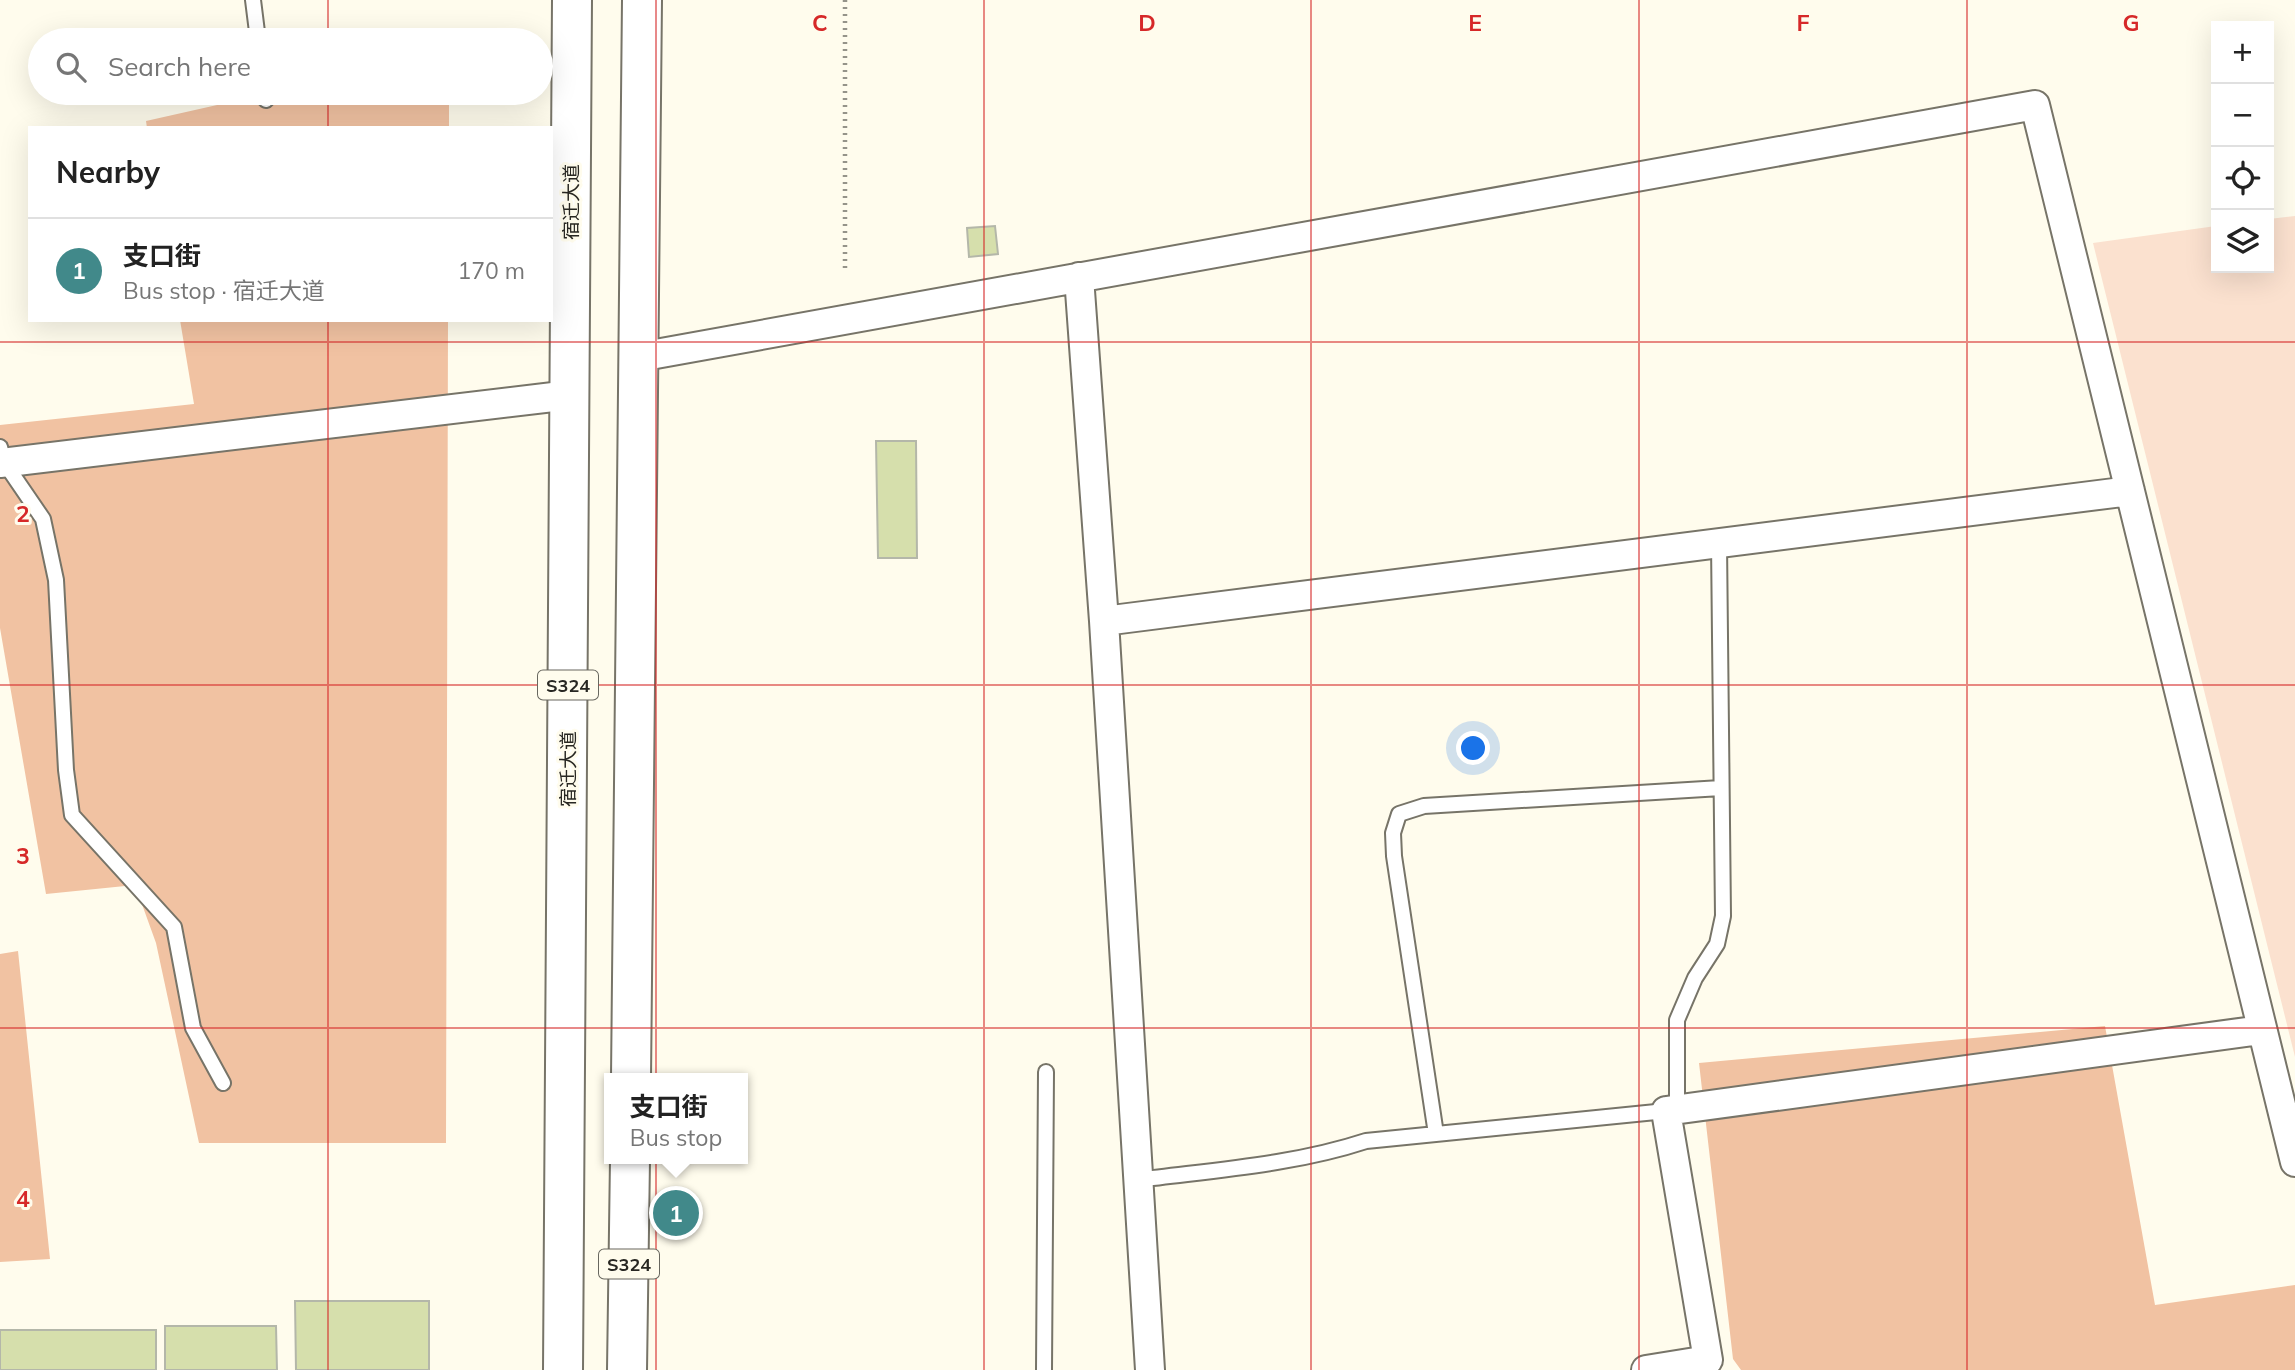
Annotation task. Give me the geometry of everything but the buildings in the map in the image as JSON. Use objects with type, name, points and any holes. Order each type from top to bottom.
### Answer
[{"type":"main road","name":"宿迁大道","points":[[563,1370],[572,0]]},
{"type":"main road","points":[[631,1073],[642,0]]},
{"type":"main road","name":"S324","points":[[627,1370],[630,1164]]},
{"type":"street","points":[[639,357],[2035,105],[2295,1162]]},
{"type":"street","points":[[1079,276],[1104,621],[1150,1370]]},
{"type":"street","points":[[1,457],[570,395]]},
{"type":"street","points":[[1104,621],[2130,491]]},
{"type":"street","points":[[1646,1370],[1709,1360],[1671,1110],[2261,1030]]},
{"type":"lane","points":[[253,0],[256,28]]},
{"type":"lane","points":[[1,457],[43,519],[56,580],[66,770],[72,815],[174,928],[193,1028],[223,1083]]},
{"type":"lane","points":[[1138,1180],[1292,1160],[1332,1152],[1366,1141],[1671,1110],[1677,1020],[1695,978],[1717,944],[1723,916],[1719,543]]},
{"type":"lane","points":[[1436,1134],[1394,856],[1393,833],[1399,814],[1424,806],[1721,788]]},
{"type":"lane","points":[[1044,1370],[1046,1072]]},
{"type":"path","points":[[845,0],[845,271]]},
{"type":"shaded area","points":[[217,105],[449,105],[449,126],[147,126],[146,121]]},
{"type":"shaded area","points":[[2295,216],[2295,1057],[2093,243],[2211,227],[2211,273],[2274,273],[2274,218]]},
{"type":"shaded area","points":[[180,322],[448,322],[446,1143],[199,1143],[156,943],[135,885],[46,894],[0,628],[0,425],[194,404]]},
{"type":"shaded area","points":[[18,951],[50,1259],[0,1262],[0,954]]},
{"type":"shaded area","points":[[2105,1026],[2155,1305],[2295,1285],[2295,1370],[1741,1370],[1733,1359],[1699,1063]]},
{"type":"place","name":"支口街","points":[[676,1213]]}]
